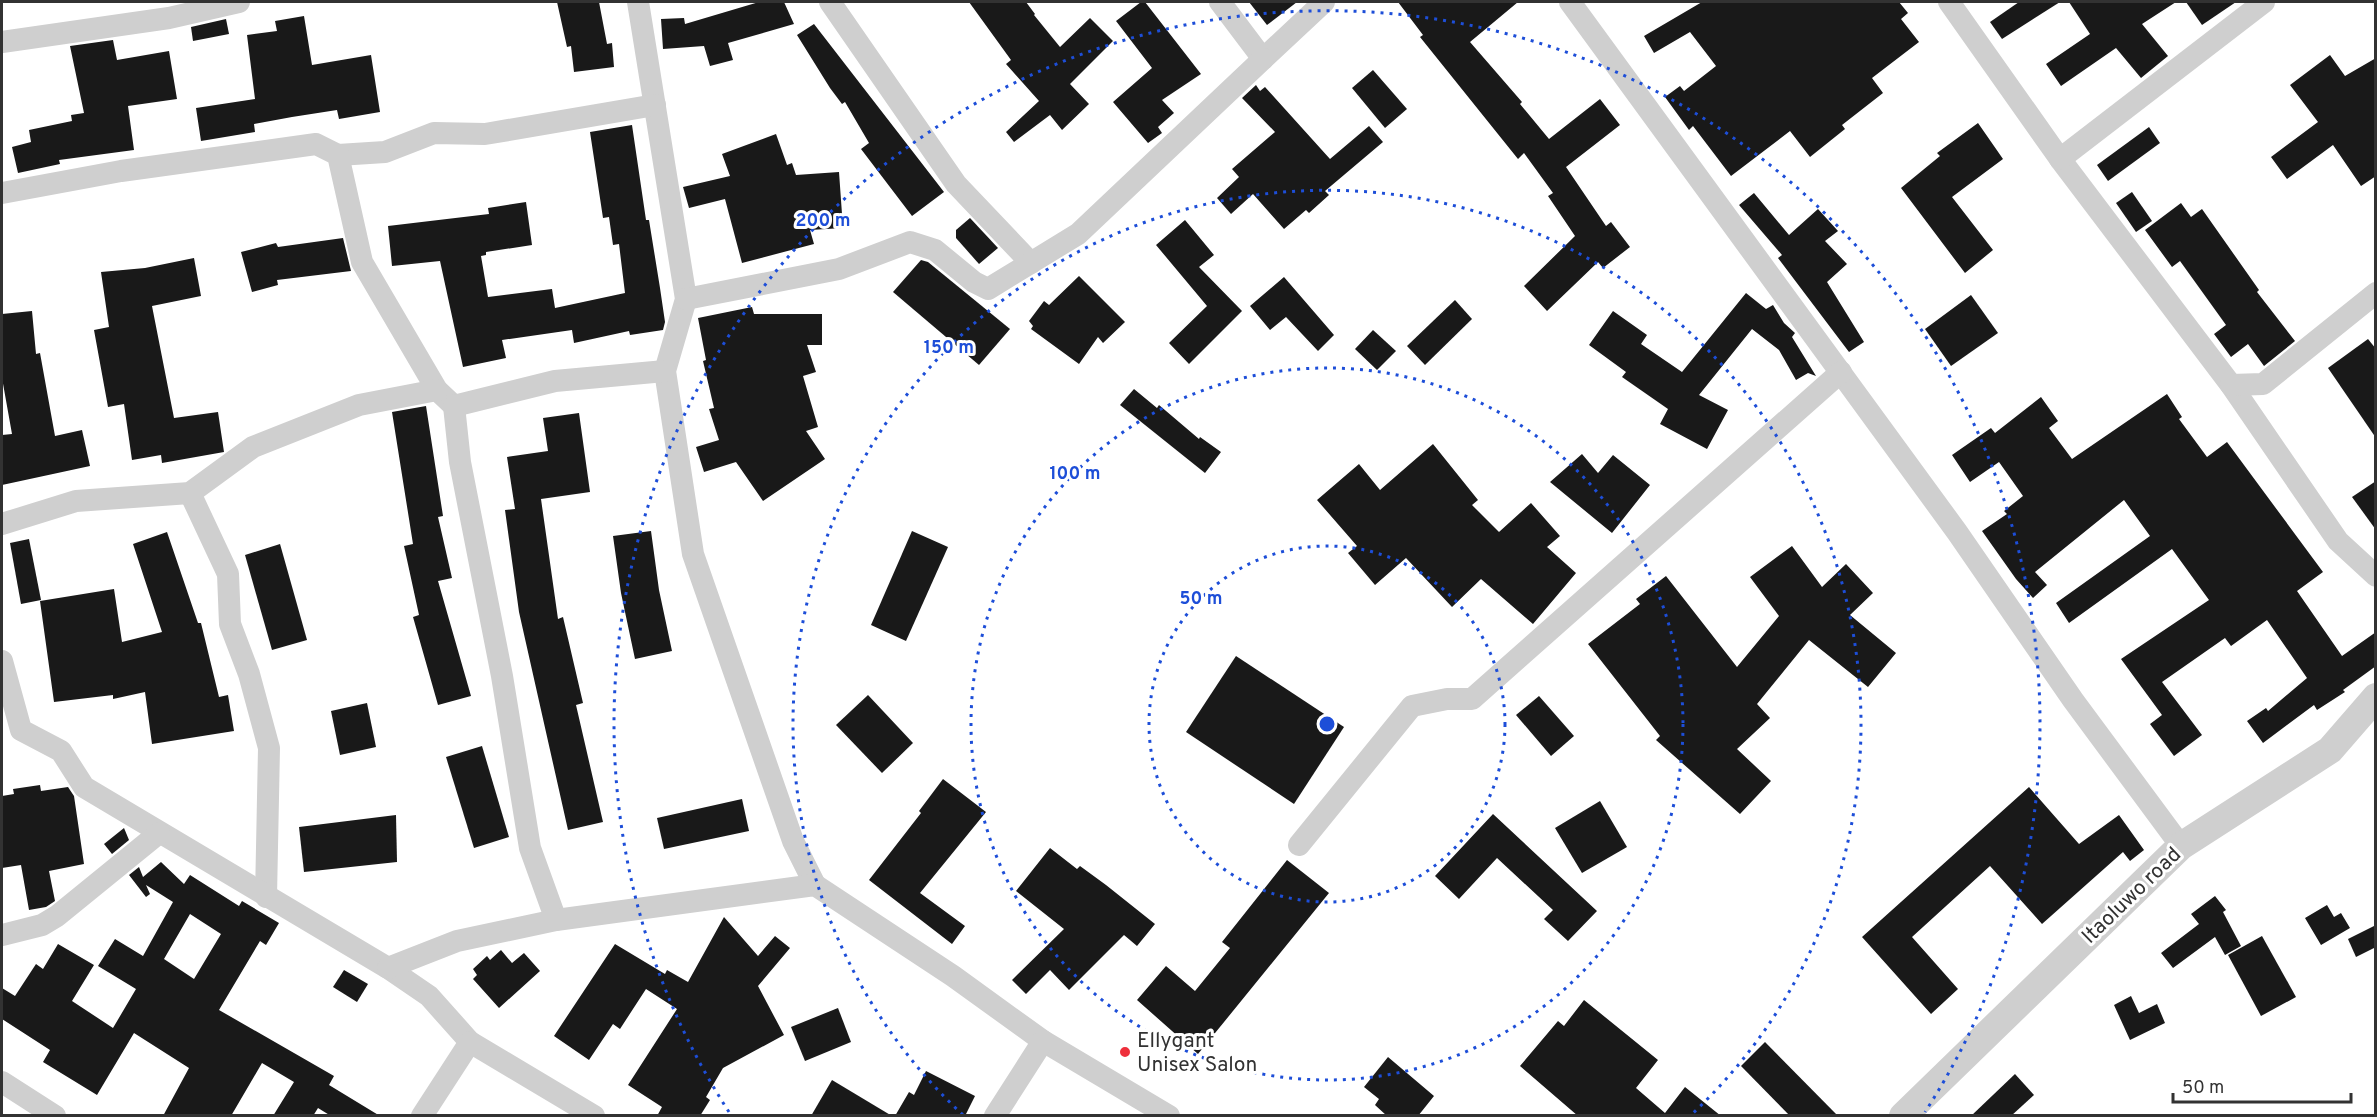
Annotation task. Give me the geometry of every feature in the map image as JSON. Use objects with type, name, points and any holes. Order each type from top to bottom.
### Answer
[{"type":"street","points":[[2,42],[169,18],[239,2]]},
{"type":"street","points":[[638,2],[686,299],[665,371],[693,554],[793,841],[815,885],[953,976],[1043,1041],[1169,1116]]},
{"type":"street","points":[[830,2],[956,184],[1031,263]]},
{"type":"street","points":[[1220,2],[1263,59]]},
{"type":"street","points":[[686,299],[839,269],[910,242],[935,249],[974,282],[988,289],[1078,234],[1324,2]]},
{"type":"street","points":[[1570,2],[1841,372],[2181,846]]},
{"type":"street","points":[[1949,2],[2060,159],[2231,385],[2338,541],[2376,576]]},
{"type":"street","points":[[2060,159],[2264,2]]},
{"type":"street","points":[[2,194],[120,171],[316,144],[338,155],[385,152],[434,133],[484,134],[655,105]]},
{"type":"street","points":[[338,155],[362,262],[437,390],[454,406],[460,462],[500,665],[530,848],[556,920]]},
{"type":"street","points":[[2231,385],[2264,384],[2376,293]]},
{"type":"street","points":[[454,406],[555,381],[665,371]]},
{"type":"street","points":[[1299,845],[1412,706],[1447,699],[1472,699],[1841,372]]},
{"type":"street","points":[[2,524],[75,501],[190,493],[253,447],[359,405],[437,390]]},
{"type":"street","points":[[190,493],[228,574],[230,624],[249,674],[269,748],[266,897]]},
{"type":"street","points":[[2,661],[21,730],[62,751],[84,787],[388,968],[429,996],[470,1042],[594,1116]]},
{"type":"street","name":"Itaoluwo road","points":[[1903,1116],[2181,846],[2330,750],[2376,697]]},
{"type":"street","points":[[2,935],[42,925],[57,916],[159,833]]},
{"type":"street","points":[[388,968],[457,940],[556,920],[815,885]]},
{"type":"street","points":[[995,1116],[1043,1041]]},
{"type":"street","points":[[422,1116],[470,1042]]},
{"type":"street","points":[[2,1082],[55,1116]]},
{"type":"building","points":[[557,2],[599,2],[607,44],[612,43],[614,67],[574,72],[571,46],[567,47]]},
{"type":"building","points":[[759,2],[784,2],[794,24],[728,43],[733,60],[710,66],[704,46],[663,49],[661,19],[684,18],[685,24]]},
{"type":"building","points":[[969,2],[1026,2],[1060,47],[1090,18],[1113,41],[1070,84],[1089,104],[1062,130],[1050,115],[1014,142],[1006,132],[1039,101],[1006,64],[1011,60]]},
{"type":"building","points":[[1141,2],[1145,2],[1201,74],[1162,100],[1174,113],[1158,127],[1162,133],[1148,143],[1113,102],[1152,68],[1116,21]]},
{"type":"building","points":[[1249,2],[1297,2],[1267,25]]},
{"type":"building","points":[[1398,2],[1518,2],[1470,42],[1522,102],[1520,104],[1549,139],[1600,99],[1620,125],[1566,167],[1606,226],[1611,222],[1630,247],[1603,268],[1598,262],[1547,311],[1524,286],[1575,236],[1548,196],[1553,193],[1524,153],[1518,159],[1420,37],[1423,35]]},
{"type":"building","points":[[1702,2],[1899,2],[1908,13],[1901,19],[1919,42],[1872,78],[1883,93],[1842,125],[1845,129],[1810,157],[1790,131],[1731,176],[1693,126],[1689,130],[1665,97],[1680,86],[1684,91],[1716,66],[1690,32],[1654,53],[1644,36]]},
{"type":"building","points":[[2019,2],[2060,2],[2002,39],[1990,22]]},
{"type":"building","points":[[2069,2],[2176,2],[2142,24],[2168,56],[2141,78],[2116,48],[2061,86],[2046,64],[2090,34]]},
{"type":"building","points":[[2186,2],[2236,2],[2202,25]]},
{"type":"building","points":[[304,16],[312,65],[371,55],[380,112],[339,119],[337,110],[292,117],[254,124],[255,132],[201,141],[196,108],[255,99],[247,35],[277,31],[275,21]]},
{"type":"building","points":[[226,19],[229,34],[193,41],[191,27]]},
{"type":"building","points":[[814,24],[944,192],[912,216],[861,149],[869,143],[845,102],[842,104],[830,88],[797,35]]},
{"type":"building","points":[[113,40],[117,60],[169,51],[177,99],[128,106],[134,150],[59,160],[60,164],[18,173],[12,147],[31,142],[29,130],[72,121],[71,115],[84,113],[70,46]]},
{"type":"building","points":[[2330,55],[2345,76],[2376,58],[2376,176],[2361,186],[2333,145],[2287,179],[2271,157],[2318,122],[2290,85]]},
{"type":"building","points":[[1373,70],[1407,109],[1385,128],[1352,88]]},
{"type":"building","points":[[1256,85],[1260,91],[1265,87],[1330,159],[1369,126],[1383,142],[1325,191],[1329,195],[1309,213],[1306,210],[1284,229],[1253,194],[1231,214],[1217,198],[1239,177],[1232,169],[1275,132],[1242,98]]},
{"type":"building","points":[[1978,123],[2003,159],[1952,197],[1993,250],[1965,273],[1901,188],[1940,156],[1937,153]]},
{"type":"building","points":[[632,125],[646,220],[649,220],[660,288],[665,322],[663,330],[630,335],[629,331],[574,343],[572,330],[502,340],[506,358],[463,367],[440,261],[392,266],[388,226],[489,214],[488,208],[526,202],[532,245],[486,252],[486,255],[481,256],[488,297],[552,289],[555,308],[625,293],[619,244],[613,245],[609,217],[603,218],[590,132]]},
{"type":"building","points":[[2149,127],[2160,143],[2108,181],[2097,165]]},
{"type":"building","points":[[776,134],[787,165],[792,163],[796,175],[839,172],[843,228],[810,230],[814,244],[742,263],[725,199],[689,208],[683,187],[730,176],[722,154]]},
{"type":"building","points":[[2132,192],[2152,221],[2136,232],[2116,203]]},
{"type":"building","points":[[1754,193],[1789,235],[1818,209],[1838,231],[1825,241],[1847,264],[1827,282],[1864,342],[1849,352],[1778,258],[1782,255],[1739,205]]},
{"type":"building","points":[[2181,203],[2191,217],[2202,209],[2259,290],[2257,292],[2295,341],[2264,366],[2248,344],[2231,357],[2214,334],[2226,325],[2180,261],[2172,267],[2145,230]]},
{"type":"building","points":[[970,218],[998,248],[979,264],[956,238],[956,230]]},
{"type":"building","points":[[1185,220],[1214,255],[1199,267],[1242,311],[1189,364],[1169,343],[1207,306],[1156,245]]},
{"type":"building","points":[[343,238],[351,271],[277,280],[278,285],[252,292],[241,252],[276,243],[278,247]]},
{"type":"building","points":[[194,258],[201,296],[152,306],[174,418],[218,412],[224,452],[162,463],[161,455],[132,460],[124,404],[108,407],[94,330],[109,327],[101,272],[145,268]]},
{"type":"building","points":[[921,260],[928,262],[1010,329],[979,365],[893,292]]},
{"type":"building","points":[[1079,276],[1125,322],[1103,343],[1098,337],[1079,364],[1031,329],[1033,326],[1029,321],[1044,301],[1049,305]]},
{"type":"building","points":[[1284,277],[1334,335],[1318,351],[1286,317],[1270,330],[1250,306]]},
{"type":"building","points":[[1746,293],[1766,309],[1773,305],[1784,323],[1795,333],[1792,337],[1816,376],[1808,373],[1796,380],[1779,350],[1752,329],[1699,395],[1728,410],[1707,449],[1660,424],[1668,409],[1622,377],[1626,372],[1589,345],[1613,311],[1647,335],[1641,344],[1682,372]]},
{"type":"building","points":[[1971,295],[1998,333],[1951,366],[1925,329]]},
{"type":"building","points":[[1455,300],[1472,319],[1425,365],[1407,346]]},
{"type":"building","points":[[752,307],[754,314],[822,314],[822,345],[807,345],[816,372],[803,376],[818,427],[806,431],[825,459],[763,501],[736,462],[704,472],[696,447],[719,440],[709,409],[714,408],[703,361],[706,360],[698,318]]},
{"type":"building","points":[[32,311],[36,354],[40,353],[55,436],[82,430],[90,466],[2,485],[2,435],[12,434],[2,378],[2,314]]},
{"type":"building","points":[[1373,330],[1396,351],[1377,370],[1355,349]]},
{"type":"building","points":[[2368,339],[2376,349],[2376,438],[2328,368]]},
{"type":"building","points":[[1134,389],[1157,408],[1159,405],[1199,439],[1200,437],[1221,452],[1205,473],[1120,405]]},
{"type":"building","points":[[2167,394],[2182,417],[2179,419],[2207,457],[2227,442],[2323,572],[2297,591],[2342,656],[2376,632],[2376,666],[2343,690],[2345,692],[2317,710],[2314,705],[2263,743],[2247,721],[2266,708],[2268,711],[2307,678],[2267,620],[2231,646],[2225,638],[2162,682],[2202,735],[2174,756],[2150,724],[2162,715],[2121,659],[2209,600],[2172,549],[2069,623],[2056,603],[2150,536],[2124,500],[2035,572],[2047,585],[2033,598],[2016,579],[1982,531],[2007,514],[2004,511],[2023,496],[1999,462],[1970,482],[1952,455],[1991,428],[1995,433],[2041,397],[2058,421],[2049,428],[2072,459]]},
{"type":"building","points":[[426,406],[443,516],[438,517],[452,578],[438,581],[471,696],[438,705],[413,617],[419,615],[404,546],[413,544],[392,412]]},
{"type":"building","points":[[579,413],[590,492],[541,499],[558,619],[563,617],[583,703],[576,705],[603,822],[568,830],[519,612],[505,510],[515,509],[507,457],[548,451],[543,418]]},
{"type":"building","points":[[1433,444],[1478,500],[1472,505],[1499,532],[1531,503],[1560,536],[1547,547],[1576,573],[1533,624],[1481,579],[1452,607],[1406,558],[1375,585],[1348,553],[1357,546],[1317,500],[1359,464],[1380,490]]},
{"type":"building","points":[[1582,454],[1598,473],[1613,455],[1650,485],[1612,533],[1550,482]]},
{"type":"building","points":[[2376,481],[2376,530],[2352,497]]},
{"type":"building","points":[[651,531],[659,590],[672,651],[635,659],[621,593],[613,536]]},
{"type":"building","points":[[912,531],[948,547],[906,641],[871,625]]},
{"type":"building","points":[[167,532],[198,623],[201,623],[219,697],[228,695],[234,731],[152,744],[145,692],[113,699],[113,695],[54,702],[40,601],[114,589],[122,642],[162,632],[133,544]]},
{"type":"building","points":[[29,539],[41,600],[21,604],[10,543]]},
{"type":"building","points":[[280,544],[307,640],[272,650],[245,555]]},
{"type":"building","points":[[1792,546],[1822,587],[1846,564],[1873,593],[1850,615],[1896,653],[1868,687],[1809,640],[1757,704],[1770,718],[1737,749],[1771,781],[1740,814],[1656,740],[1660,736],[1588,644],[1640,604],[1636,599],[1666,576],[1737,667],[1779,616],[1750,577]]},
{"type":"building","points":[[1236,656],[1344,727],[1294,804],[1186,732]]},
{"type":"building","points":[[868,695],[913,743],[882,773],[836,725]]},
{"type":"building","points":[[1539,696],[1574,736],[1551,756],[1516,715]]},
{"type":"building","points":[[367,703],[376,747],[340,755],[331,711]]},
{"type":"building","points":[[482,746],[509,837],[474,848],[446,757]]},
{"type":"building","points":[[943,779],[986,812],[920,893],[965,926],[952,944],[869,880],[921,813],[919,811]]},
{"type":"building","points":[[40,785],[41,791],[68,787],[74,796],[84,864],[49,871],[55,901],[46,907],[29,910],[21,865],[2,868],[2,796],[14,794],[13,789]]},
{"type":"building","points":[[2029,787],[2079,844],[2119,815],[2144,850],[2130,861],[2123,852],[2042,924],[1990,866],[1912,937],[1958,989],[1931,1014],[1862,937]]},
{"type":"building","points":[[742,799],[749,831],[664,849],[657,818]]},
{"type":"building","points":[[1600,801],[1627,847],[1582,873],[1555,828]]},
{"type":"building","points":[[1493,814],[1597,911],[1568,941],[1544,919],[1553,910],[1497,858],[1459,899],[1435,876]]},
{"type":"building","points":[[396,815],[397,862],[304,872],[299,827]]},
{"type":"building","points":[[124,828],[129,840],[112,854],[104,844]]},
{"type":"building","points":[[1050,848],[1077,869],[1080,866],[1155,924],[1137,946],[1124,935],[1069,990],[1050,970],[1026,994],[1012,980],[1064,929],[1016,891]]},
{"type":"building","points":[[1287,860],[1329,893],[1198,1054],[1137,1000],[1166,966],[1195,991],[1230,948],[1222,942]]},
{"type":"building","points":[[161,862],[184,884],[190,875],[239,906],[242,901],[279,923],[266,945],[260,941],[219,1010],[334,1076],[329,1085],[380,1116],[331,1116],[318,1108],[313,1116],[273,1116],[294,1082],[262,1063],[231,1116],[163,1116],[189,1068],[134,1033],[97,1095],[43,1062],[50,1050],[2,1019],[2,988],[15,996],[36,964],[43,969],[58,944],[94,965],[72,1001],[113,1028],[136,989],[98,966],[115,939],[143,956],[173,902],[146,885],[150,894],[146,897],[129,875],[139,867],[143,877]],"holes":[[[190,914],[221,934],[194,979],[164,959]]]},
{"type":"building","points":[[2215,896],[2226,910],[2223,912],[2241,946],[2225,955],[2215,937],[2173,968],[2161,953],[2199,924],[2191,914]]},
{"type":"building","points":[[2327,905],[2334,917],[2341,913],[2350,928],[2321,945],[2305,918]]},
{"type":"building","points":[[724,917],[758,956],[775,936],[790,948],[758,986],[784,1035],[723,1068],[706,1097],[710,1100],[700,1116],[657,1116],[662,1107],[628,1085],[677,1009],[646,989],[620,1029],[613,1024],[589,1060],[554,1036],[615,944],[665,974],[667,970],[688,982]]},
{"type":"building","points":[[2376,925],[2376,947],[2356,957],[2348,939]]},
{"type":"building","points":[[2262,936],[2296,997],[2261,1016],[2228,955]]},
{"type":"building","points":[[501,950],[512,963],[524,953],[540,971],[499,1008],[473,979],[477,975],[473,969],[487,956],[490,960]]},
{"type":"building","points":[[344,970],[368,984],[357,1002],[333,987]]},
{"type":"building","points":[[2131,996],[2139,1013],[2157,1004],[2165,1023],[2130,1040],[2114,1005]]},
{"type":"building","points":[[1584,1000],[1658,1060],[1636,1088],[1665,1113],[1685,1087],[1721,1116],[1578,1116],[1520,1066],[1558,1021],[1564,1026]]},
{"type":"building","points":[[838,1008],[851,1042],[805,1061],[791,1027]]},
{"type":"building","points":[[1765,1042],[1838,1116],[1790,1116],[1741,1066]]},
{"type":"building","points":[[1388,1057],[1434,1096],[1418,1116],[1387,1116],[1375,1105],[1379,1099],[1364,1087]]},
{"type":"building","points":[[926,1071],[975,1096],[965,1116],[895,1116],[909,1092],[914,1095]]},
{"type":"building","points":[[2015,1074],[2034,1095],[2011,1116],[1971,1116]]},
{"type":"building","points":[[832,1080],[892,1116],[811,1116]]},
{"type":"place","name":"Ellygant Unisex Salon","points":[[1125,1052]]}]
